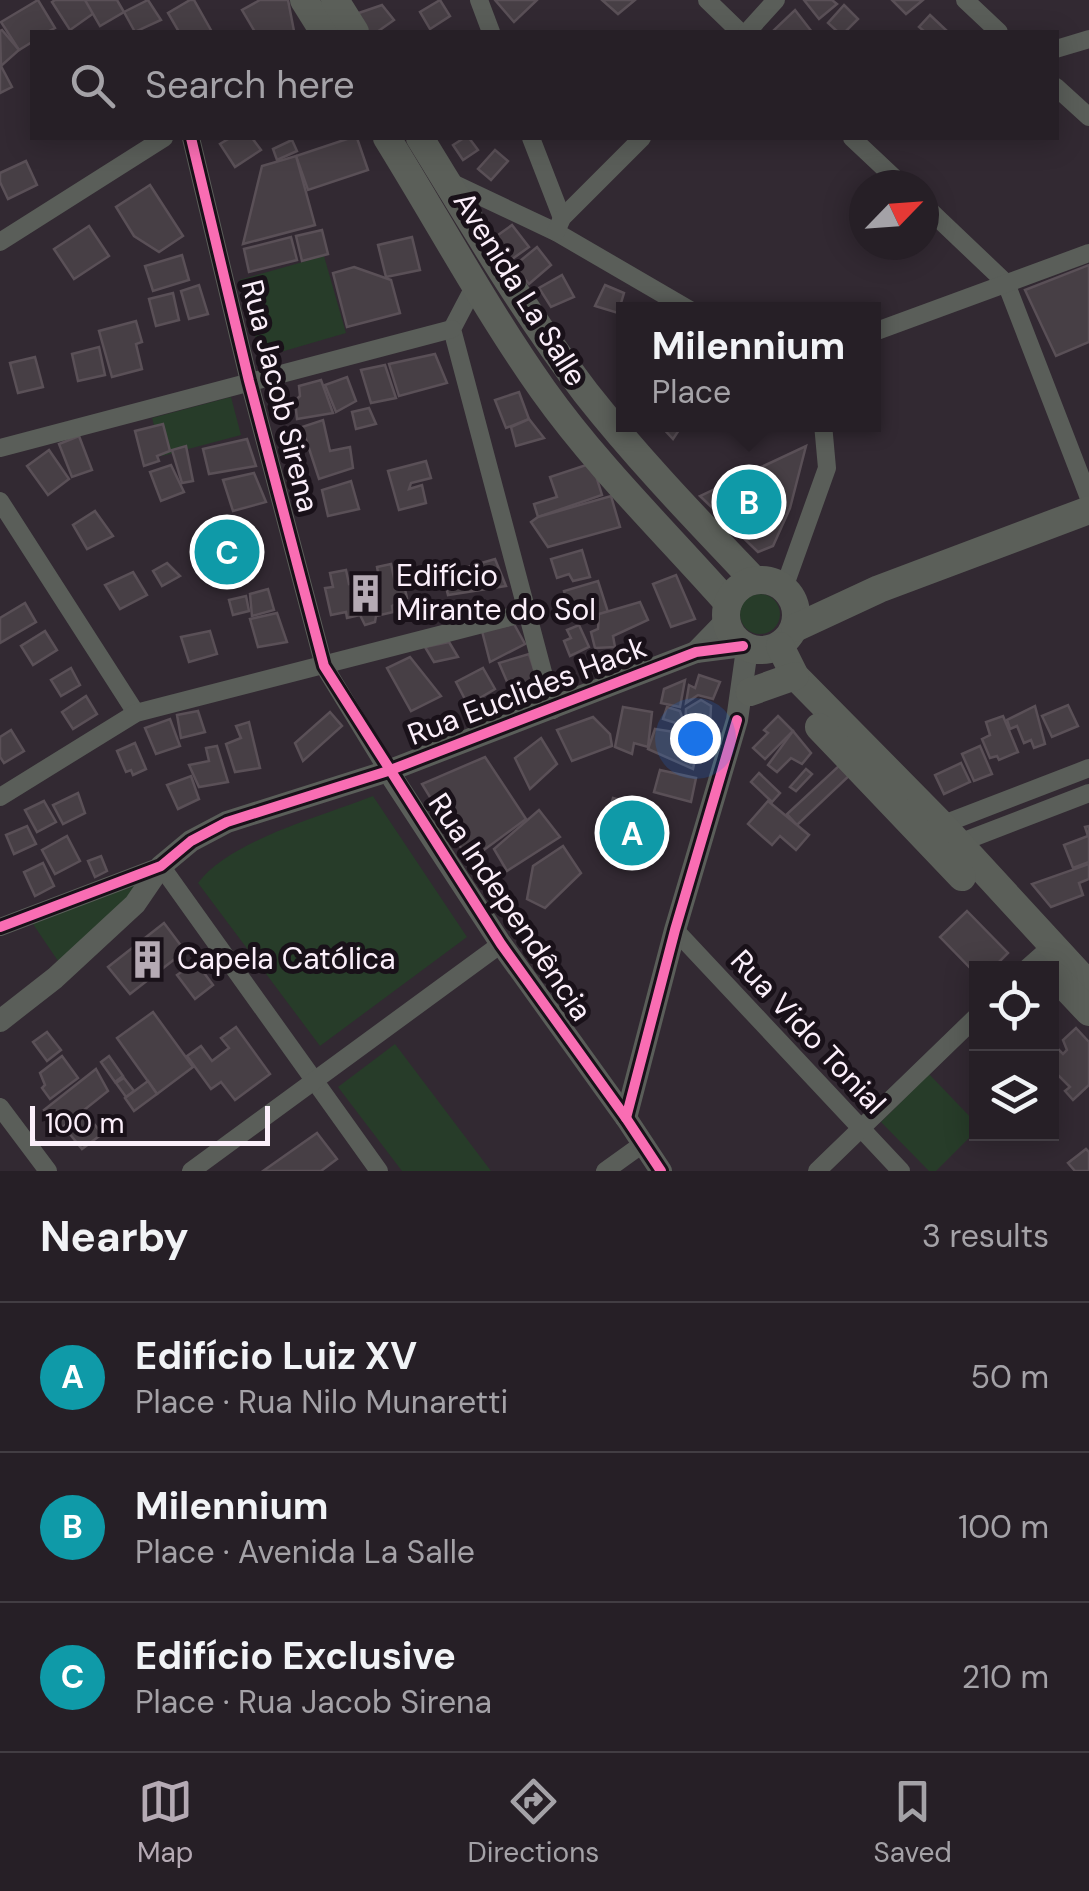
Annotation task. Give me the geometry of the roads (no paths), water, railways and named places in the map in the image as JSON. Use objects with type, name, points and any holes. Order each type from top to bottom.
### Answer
[{"type":"main road","points":[[304,0],[323,30]]},
{"type":"main road","points":[[336,0],[354,30]]},
{"type":"main road","name":"Avenida La Salle","points":[[390,140],[434,187],[500,269],[616,428]]},
{"type":"main road","name":"Avenida La Salle","points":[[421,140],[434,187],[474,287],[580,439],[727,612]]},
{"type":"main road","name":"Avenida La Salle","points":[[619,432],[641,461],[754,580]]},
{"type":"main road","points":[[619,481],[641,461]]},
{"type":"main road","name":"Rua Euclides Hack","points":[[764,645],[879,589],[1089,510]]},
{"type":"main road","points":[[754,580],[768,580],[788,593],[797,613],[764,645],[734,637],[727,612],[738,588],[754,580]]},
{"type":"main road","name":"Rua Euclides Hack","points":[[788,593],[823,600],[879,589]]},
{"type":"main road","points":[[764,645],[774,684],[940,840],[1043,961]]},
{"type":"main road","points":[[1059,970],[1089,985]]},
{"type":"main road","points":[[1059,979],[1089,1012]]},
{"type":"street","points":[[479,0],[490,30]]},
{"type":"street","points":[[707,0],[741,30]]},
{"type":"street","points":[[745,30],[776,0]]},
{"type":"street","points":[[965,0],[997,30]]},
{"type":"street","points":[[1059,48],[1089,39]]},
{"type":"street","points":[[1059,90],[1089,118]]},
{"type":"street","points":[[0,242],[161,140]]},
{"type":"street","name":"Rua Jacob Sirena","points":[[191,140],[249,381],[324,666]]},
{"type":"street","points":[[532,140],[559,225]]},
{"type":"street","points":[[559,225],[640,140]]},
{"type":"street","points":[[854,140],[886,170]]},
{"type":"street","points":[[434,187],[559,225],[678,302]]},
{"type":"street","points":[[939,220],[1006,283],[1089,498]]},
{"type":"street","points":[[881,329],[1089,253]]},
{"type":"street","points":[[474,287],[452,329],[553,710]]},
{"type":"street","points":[[0,448],[452,329]]},
{"type":"street","points":[[788,593],[828,468],[824,432]]},
{"type":"street","points":[[0,501],[136,713]]},
{"type":"street","name":"Rua Euclides Hack","points":[[696,652],[727,612]]},
{"type":"street","points":[[0,797],[136,713],[526,614]]},
{"type":"street","points":[[626,1118],[736,720],[764,645]]},
{"type":"street","name":"Rua Euclides Hack","points":[[3,920],[161,866],[191,841],[227,822],[388,771],[696,652],[764,645]]},
{"type":"street","name":"Rua Independência","points":[[324,666],[501,944],[661,1171]]},
{"type":"street","points":[[736,720],[774,684]]},
{"type":"street","points":[[940,840],[1089,768]]},
{"type":"street","points":[[940,840],[1084,795],[1069,776]]},
{"type":"street","points":[[0,1021],[135,904],[161,866],[379,1171]]},
{"type":"street","name":"Rua Vido Tonial","points":[[676,930],[901,1171]]},
{"type":"street","points":[[192,1171],[501,944]]},
{"type":"street","points":[[817,1171],[969,1024]]},
{"type":"street","points":[[0,1107],[48,1171]]},
{"type":"street","points":[[605,1171],[644,1143]]},
{"type":"place","name":"Milennium","points":[[749,502]]},
{"type":"place","name":"Edifício Exclusive","points":[[227,552]]},
{"type":"place","name":"Edifício Mirante do Sol","points":[[366,593]]},
{"type":"place","name":"Edifício Luiz XV","points":[[632,833]]},
{"type":"place","name":"Capela Católica","points":[[147,959]]}]
